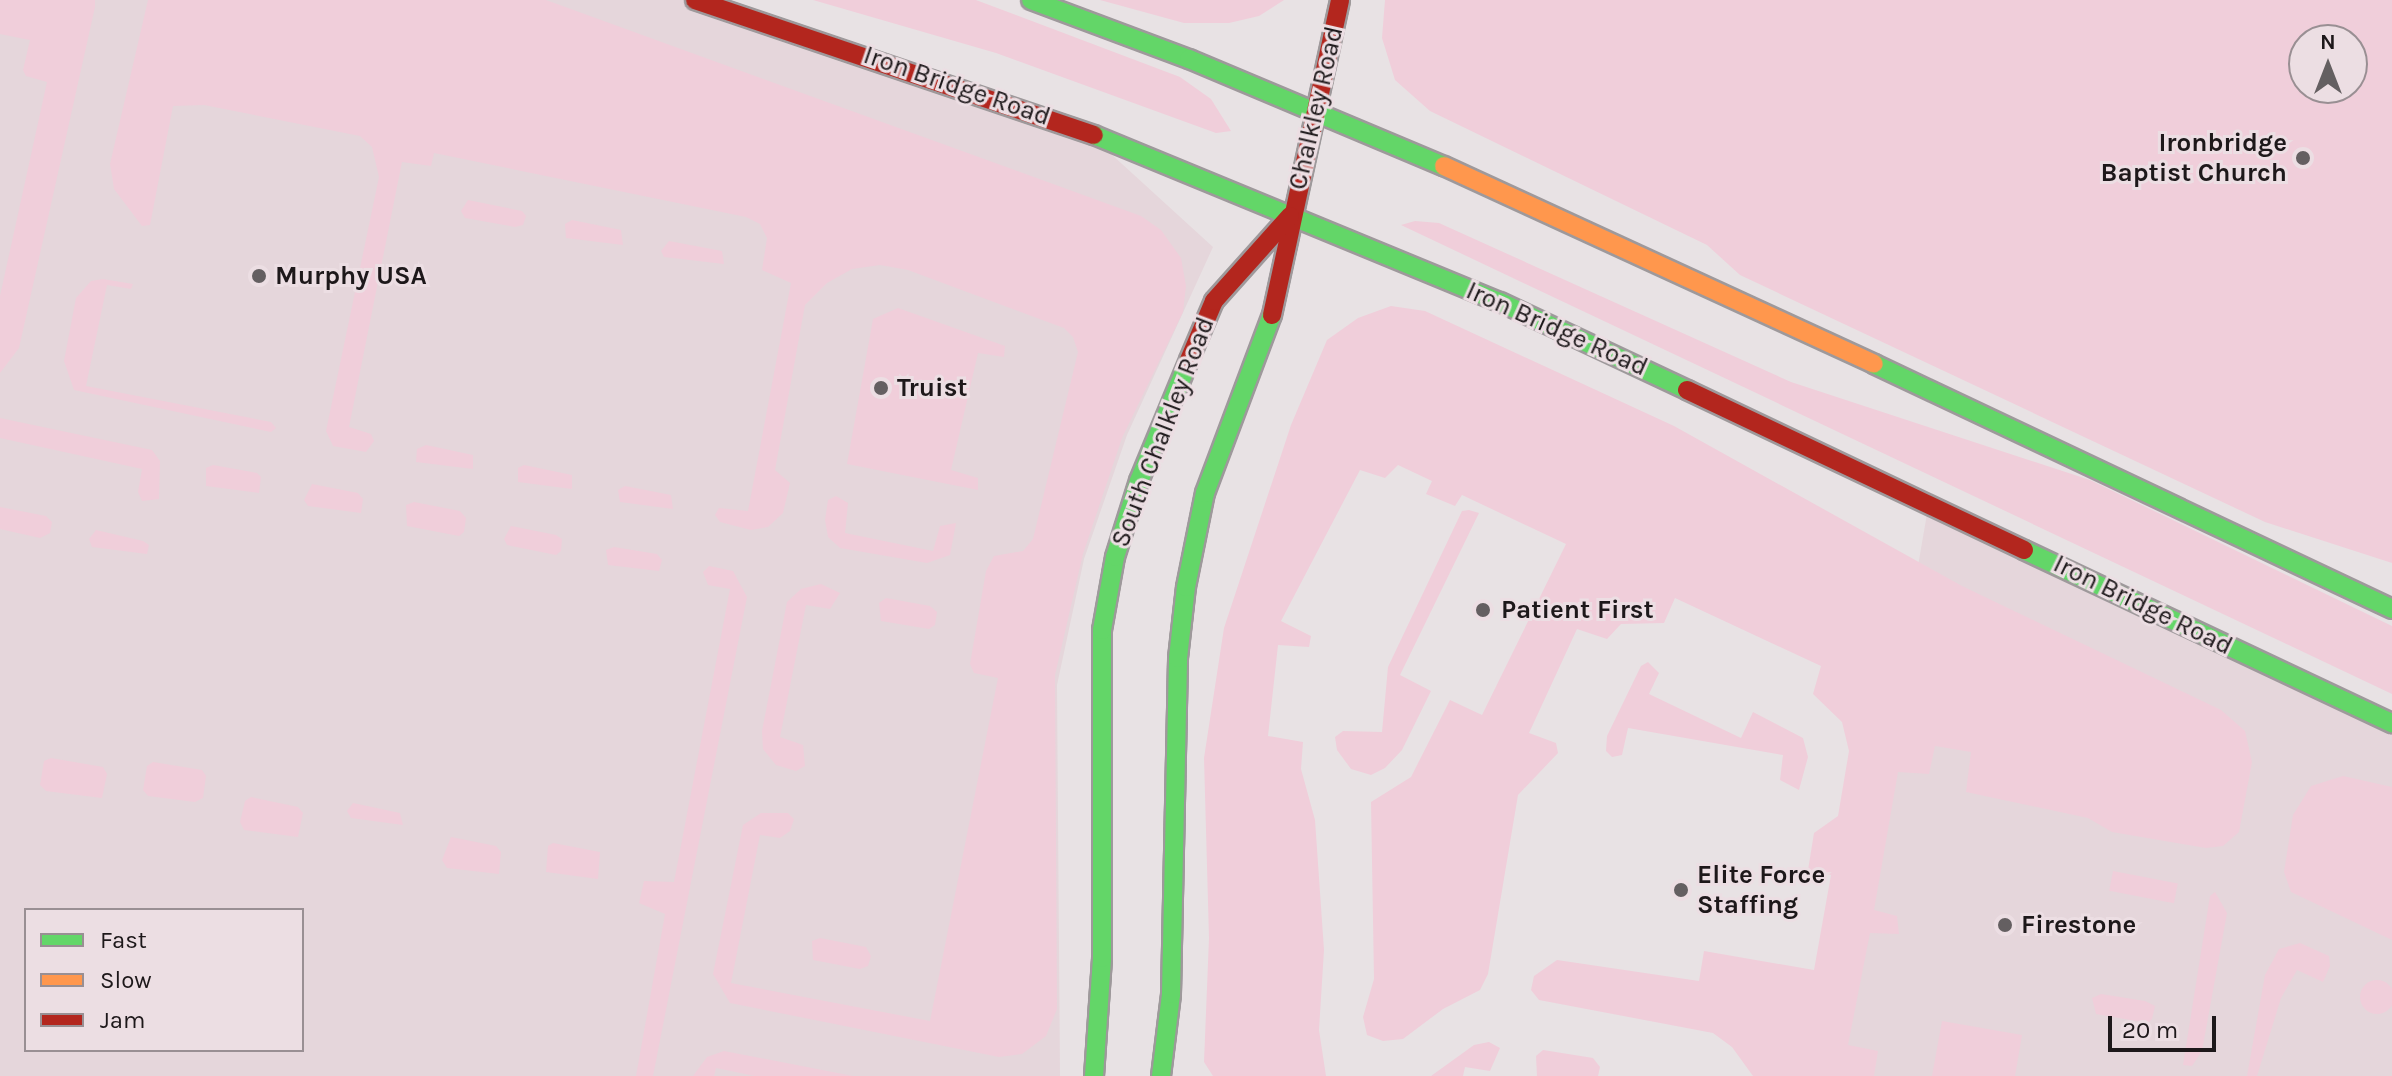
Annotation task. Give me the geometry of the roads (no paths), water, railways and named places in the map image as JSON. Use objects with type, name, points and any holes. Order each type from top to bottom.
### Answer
[{"type":"main road","name":"Iron Bridge Road","points":[[695,0],[1087,132],[1500,302],[2392,723]]},
{"type":"main road","points":[[1031,0],[1318,111],[1773,313],[2392,609]]},
{"type":"main road","name":"Chalkley Road","points":[[1291,215],[1318,111],[1340,0]]},
{"type":"main road","name":"South Chalkley Road","points":[[1094,1076],[1102,958],[1102,630],[1115,557],[1139,481],[1214,301],[1291,215]]},
{"type":"main road","points":[[1161,1076],[1171,994],[1178,658],[1186,587],[1205,493],[1268,336],[1291,215]]},
{"type":"place","name":"Ironbridge Baptist Church","points":[[2303,158]]},
{"type":"place","name":"Murphy USA","points":[[259,276]]},
{"type":"place","name":"Truist","points":[[881,388]]},
{"type":"place","name":"Patient First","points":[[1483,610]]},
{"type":"place","name":"Elite Force Staffing","points":[[1681,890]]},
{"type":"place","name":"Firestone","points":[[2005,925]]}]
